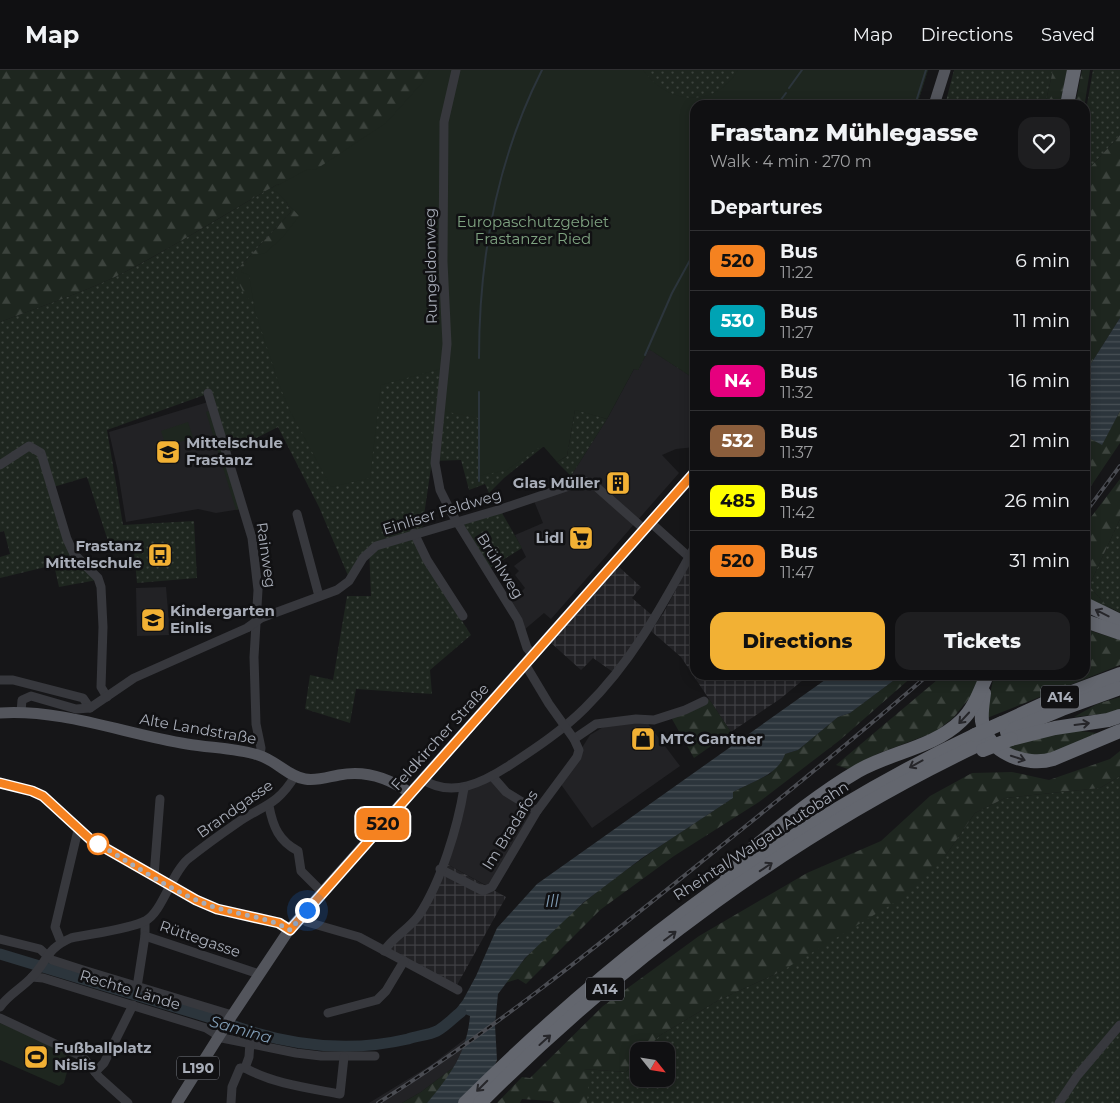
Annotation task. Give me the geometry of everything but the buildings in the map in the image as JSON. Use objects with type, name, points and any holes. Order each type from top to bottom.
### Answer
[{"type":"highway","points":[[1067,100],[1074,70]]},
{"type":"highway","points":[[1090,606],[1120,621]]},
{"type":"highway","points":[[1090,624],[1120,633]]},
{"type":"highway","name":"Rheintal/Walgau Autobahn","points":[[1006,731],[1056,698],[1120,674]]},
{"type":"highway","points":[[675,918],[703,889],[820,795],[875,761],[944,734],[970,711],[985,680]]},
{"type":"highway","points":[[986,680],[982,722],[987,735],[1010,756],[1030,762],[1043,762],[1082,749],[1120,731]]},
{"type":"highway","name":"Rheintal/Walgau Autobahn","points":[[465,1103],[555,1016],[675,918],[720,885],[810,826],[865,792],[1006,731],[1120,688]]},
{"type":"highway","points":[[1006,731],[1055,728],[1108,720],[1120,716]]},
{"type":"highway","name":"Rheintal/Walgau Autobahn","points":[[480,1103],[576,1013],[666,938],[792,850],[846,816],[980,743]]},
{"type":"main road","points":[[936,100],[945,70]]},
{"type":"main road","name":"Feldkircher Straße","points":[[219,1035],[290,930],[690,478]]},
{"type":"main road","name":"Alte Landstraße","points":[[0,713],[43,714],[186,744],[260,755],[295,776],[313,780],[349,773],[366,774],[382,778],[410,793]]},
{"type":"main road","name":"L190","points":[[177,1103],[219,1035]]},
{"type":"street","name":"Rungeldonweg","points":[[434,463],[447,344],[443,262],[444,122],[456,70]]},
{"type":"street","name":"Rainweg","points":[[208,393],[252,538],[258,590],[255,704],[256,724],[261,748],[260,755]]},
{"type":"street","points":[[0,465],[29,446],[41,453],[67,539],[74,554],[98,578],[101,586],[103,626],[101,687],[107,697]]},
{"type":"street","name":"Brühlweg","points":[[434,463],[440,490],[456,522],[518,620],[529,660],[549,704],[565,726]]},
{"type":"street","name":"Einliser Feldweg","points":[[90,708],[134,678],[248,628],[256,622],[337,590],[349,581],[363,558],[376,546],[414,533],[456,522],[584,481],[592,483],[647,526]]},
{"type":"street","points":[[297,514],[319,596]]},
{"type":"street","points":[[422,779],[434,786],[464,788],[492,776],[565,726],[597,696],[640,643],[689,557],[647,526]]},
{"type":"street","points":[[414,533],[462,616]]},
{"type":"street","points":[[0,680],[13,680],[83,698],[90,708]]},
{"type":"street","points":[[21,712],[22,700],[31,696],[76,709],[90,708]]},
{"type":"street","points":[[565,726],[574,739],[596,724],[664,717],[704,700]]},
{"type":"street","name":"Im Bradafos","points":[[440,869],[483,891],[492,887],[537,811],[577,757],[579,750],[574,739]]},
{"type":"street","name":"Brandgasse","points":[[145,922],[157,911],[169,885],[187,860],[236,823],[269,806],[281,797],[295,776]]},
{"type":"street","points":[[492,776],[506,792],[537,811]]},
{"type":"street","points":[[0,782],[43,796],[91,840],[196,900],[217,909],[277,923],[290,930]]},
{"type":"street","points":[[384,950],[418,916],[427,901],[458,821],[464,788]]},
{"type":"street","points":[[154,876],[160,799]]},
{"type":"street","points":[[269,806],[272,822],[278,836],[287,845],[298,851],[301,871],[323,893]]},
{"type":"street","points":[[62,942],[55,927],[78,830]]},
{"type":"street","points":[[301,917],[307,922],[359,937],[458,990]]},
{"type":"street","points":[[0,1007],[34,975],[45,957],[62,942],[71,938],[145,922]]},
{"type":"street","name":"Rüttegasse","points":[[145,922],[145,936],[259,974]]},
{"type":"street","points":[[136,987],[145,936]]},
{"type":"street","points":[[0,938],[40,949],[45,957],[52,960],[231,1016]]},
{"type":"street","points":[[328,1013],[378,1000],[386,991],[404,962]]},
{"type":"street","name":"Rechte Lände","points":[[34,975],[206,1028],[219,1035],[296,1053],[344,1057],[375,1056]]},
{"type":"street","points":[[95,1072],[104,1063],[133,1005]]},
{"type":"street","points":[[0,1018],[84,1057],[95,1072],[128,1103]]},
{"type":"street","points":[[1059,1103],[1077,1076],[1120,1025]]},
{"type":"street","points":[[245,1068],[250,1057],[250,1042]]},
{"type":"street","points":[[232,1103],[234,1078],[240,1068],[245,1068],[259,1076],[296,1086],[340,1094],[344,1057]]},
{"type":"shaded area","points":[[649,349],[690,376],[690,448],[676,449],[662,455],[679,473],[551,619],[544,613],[524,630],[510,603],[525,588],[515,575],[519,571],[514,566],[526,557],[515,535],[543,523],[534,501],[574,486],[571,476],[607,419],[634,369],[638,370]]},
{"type":"shaded area","name":"Mittelschule Frastanz","points":[[208,402],[241,509],[216,513],[198,509],[126,522],[109,432]]},
{"type":"shaded area","points":[[690,563],[690,670],[681,657],[651,631],[664,612]]},
{"type":"shaded area","points":[[618,566],[641,587],[632,598],[653,616],[613,672],[593,658],[581,670],[550,642]]},
{"type":"shaded area","name":"Kindergarten Einlis","points":[[166,587],[170,635],[137,636],[136,588]]},
{"type":"shaded area","points":[[696,680],[803,680],[780,699],[731,732]]},
{"type":"shaded area","points":[[646,721],[680,766],[592,828],[560,783],[590,735],[605,726]]},
{"type":"shaded area","points":[[495,775],[509,791],[536,809],[489,887],[443,862],[465,789]]},
{"type":"shaded area","points":[[443,862],[506,897],[457,985],[384,947],[415,921]]},
{"type":"shaded area","points":[[469,1036],[454,1067],[421,1092],[402,1103],[369,1103],[431,1065]]},
{"type":"green space","points":[[0,70],[451,70],[324,217],[247,300],[234,273],[291,212],[278,184],[158,254],[103,283],[0,322]]},
{"type":"green space","name":"Europaschutzgebiet Frastanzer Ried","points":[[430,70],[643,70],[653,82],[665,90],[678,96],[691,98],[717,91],[728,83],[738,70],[928,70],[919,100],[690,100],[690,376],[649,349],[638,370],[634,369],[607,419],[575,410],[567,456],[557,462],[544,447],[540,447],[507,470],[478,476],[478,418],[443,411],[444,368],[381,385],[370,478],[331,487],[290,411],[255,311],[249,275],[241,272],[249,257],[265,253],[283,237],[299,216],[278,193],[271,189],[308,169],[315,170],[386,123],[422,83]]},
{"type":"green space","points":[[451,70],[928,70],[919,100],[690,100],[690,376],[649,349],[638,370],[576,355],[543,447],[504,478],[489,493],[485,484],[469,490],[461,460],[432,461],[422,529],[412,532],[424,561],[471,635],[430,670],[432,694],[356,689],[350,723],[305,709],[310,675],[333,680],[347,596],[371,596],[369,548],[349,578],[319,507],[278,427],[229,452],[210,393],[107,430],[123,525],[194,521],[197,578],[137,583],[134,551],[112,553],[87,477],[50,488],[71,553],[97,580],[59,587],[54,565],[0,578],[0,557],[10,554],[4,531],[0,532],[0,322],[103,283],[158,254],[278,184],[291,212],[234,273]]},
{"type":"green space","points":[[954,70],[1053,70],[1046,100],[946,100]]},
{"type":"green space","points":[[1053,70],[1067,70],[1061,100],[1046,100]]},
{"type":"green space","points":[[1082,70],[1090,70],[1085,100],[1076,100]]},
{"type":"green space","points":[[1093,70],[1120,70],[1120,135],[1090,168],[1090,100],[1088,100]]},
{"type":"green space","points":[[1120,135],[1120,318],[1090,365],[1090,168]]},
{"type":"green space","points":[[575,409],[607,419],[571,476],[557,462],[567,456]]},
{"type":"green space","points":[[209,411],[239,509],[236,510],[206,412]]},
{"type":"green space","points":[[1120,411],[1120,443],[1090,488],[1091,439],[1102,444]]},
{"type":"green space","points":[[188,422],[193,438],[166,446],[161,431]]},
{"type":"green space","points":[[1120,479],[1120,519],[1090,584],[1090,518]]},
{"type":"green space","points":[[498,506],[522,548],[485,571],[451,521]]},
{"type":"green space","points":[[1120,519],[1120,613],[1106,605],[1090,587]]},
{"type":"green space","points":[[1090,587],[1106,605],[1120,614],[1090,601]]},
{"type":"green space","points":[[1090,631],[1120,640],[1120,665],[1090,677]]},
{"type":"green space","points":[[894,680],[908,680],[840,740],[759,802],[674,856],[600,910],[526,984],[518,979],[505,983],[554,929],[582,904],[641,860],[733,798],[733,792],[770,774],[785,754],[798,750],[838,717],[850,713]]},
{"type":"green space","points":[[937,680],[978,680],[976,690],[953,718],[935,732],[877,754],[848,769],[836,765]]},
{"type":"green space","points":[[993,680],[1082,680],[987,718],[987,708]]},
{"type":"green space","points":[[1120,697],[1120,709],[1111,713],[1074,717],[1097,704]]},
{"type":"green space","points":[[709,699],[731,732],[694,758],[672,719]]},
{"type":"green space","points":[[1072,730],[1105,734],[1053,755],[1024,758],[1004,747]]},
{"type":"green space","points":[[1120,751],[1120,776],[1100,788],[1005,798],[975,813],[946,855],[897,901],[780,972],[719,1000],[659,1036],[653,1042],[630,1042],[630,1068],[626,1072],[584,1069],[589,1075],[587,1103],[555,1103],[551,1101],[522,1099],[520,1103],[497,1103],[522,1077],[530,1078],[603,1006],[699,936],[807,873],[881,841],[930,796],[972,773],[1012,772],[1049,780],[1110,759]]},
{"type":"green space","points":[[1120,776],[1120,1103],[587,1103],[585,1099],[588,1085],[583,1069],[626,1072],[630,1068],[630,1088],[675,1088],[675,1042],[653,1042],[659,1036],[719,1000],[780,972],[946,855],[975,813],[1005,798],[1100,788]]},
{"type":"green space","name":"Fußballplatz Nislis","points":[[0,1023],[72,1054],[64,1083],[59,1086],[0,1060]]},
{"type":"green space","points":[[454,1067],[444,1084],[427,1103],[402,1103],[421,1092]]},
{"type":"water","points":[[1120,318],[1120,411],[1102,445],[1091,439],[1090,443],[1090,365]]},
{"type":"water","name":"Ill","points":[[825,680],[894,680],[850,713],[838,717],[798,750],[785,754],[782,761],[770,773],[733,792],[733,798],[642,858],[584,902],[525,958],[498,994],[495,1025],[497,1060],[478,1103],[427,1103],[450,1073],[465,1041],[470,1016],[465,1014],[454,1021],[450,1020],[450,1017],[463,1000],[476,976],[497,928],[537,884]]},
{"type":"waterway","points":[[479,358],[483,284],[494,210],[502,174],[513,139],[526,104],[542,70]]},
{"type":"waterway","points":[[789,88],[802,70]]},
{"type":"waterway","points":[[917,100],[926,70]]},
{"type":"waterway","points":[[781,100],[786,93]]},
{"type":"waterway","points":[[645,355],[672,293],[690,260]]},
{"type":"waterway","points":[[479,392],[479,481]]},
{"type":"waterway","name":"Samina","points":[[0,954],[267,1036],[313,1045],[360,1046],[408,1039],[437,1031],[461,1012]]},
{"type":"railway","points":[[1090,506],[1120,466]]},
{"type":"railway","points":[[378,1103],[506,1015],[588,952],[820,766],[922,680]]},
{"type":"bus line","name":"520","points":[[0,783],[32,791],[50,800],[85,836],[196,900],[217,909],[279,923],[290,930],[690,478]]},
{"type":"place","name":"Mittelschule Frastanz","points":[[168,452]]},
{"type":"place","name":"Glas Müller","points":[[618,483]]},
{"type":"place","name":"Lidl","points":[[581,538]]},
{"type":"place","name":"Frastanz Mittelschule","points":[[160,555]]},
{"type":"place","name":"Kindergarten Einlis","points":[[153,620]]},
{"type":"place","name":"MTC Gantner","points":[[643,739]]},
{"type":"place","name":"Fußballplatz Nislis","points":[[36,1057]]},
{"type":"route","points":[[98,844],[96,843],[196,900],[217,909],[277,923],[290,930],[307,910]]}]
